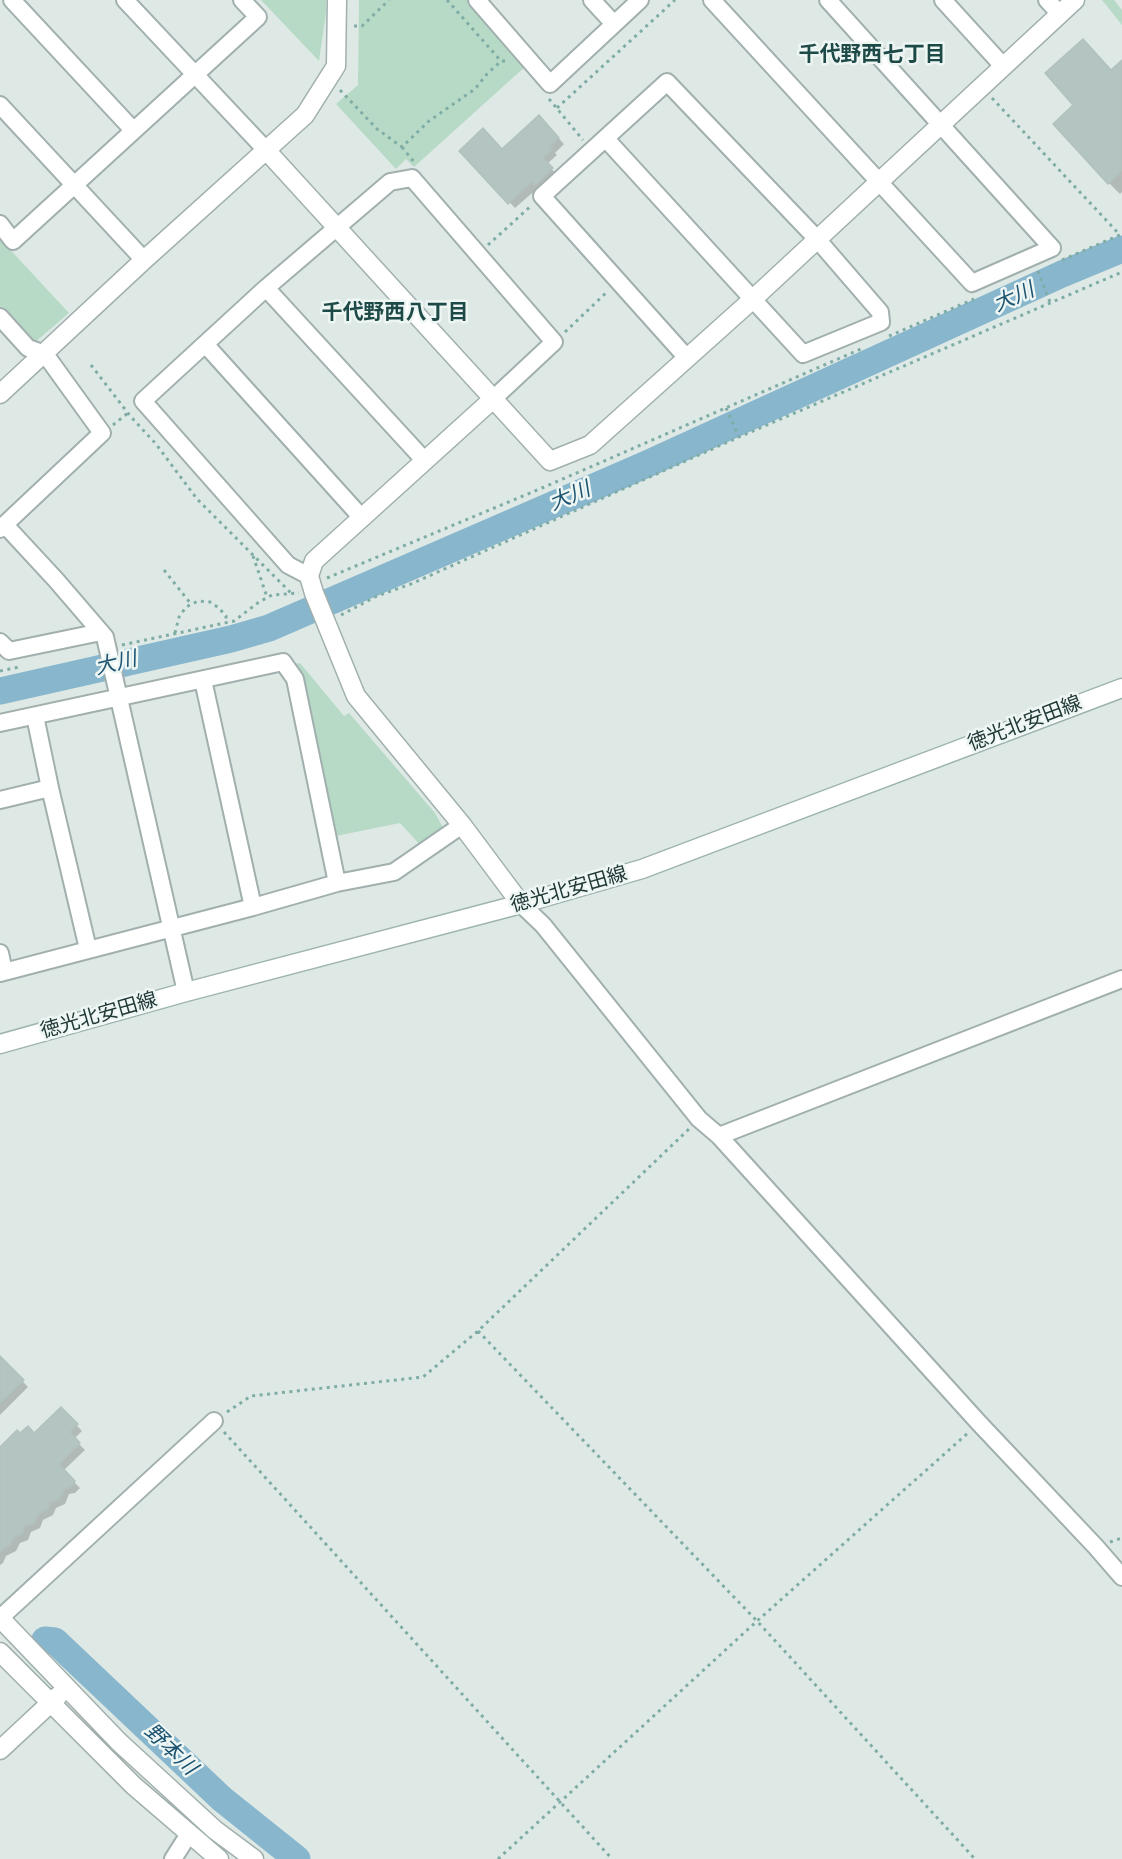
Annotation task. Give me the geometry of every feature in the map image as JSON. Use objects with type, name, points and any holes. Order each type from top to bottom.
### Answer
[{"type":"street","points":[[12,0],[133,130]]},
{"type":"street","points":[[125,0],[338,227],[550,461],[590,444],[753,298],[1076,0]]},
{"type":"street","points":[[0,224],[13,241],[258,17],[242,0]]},
{"type":"street","points":[[0,394],[305,115],[336,66],[337,0]]},
{"type":"street","points":[[477,0],[550,84],[640,0]]},
{"type":"street","points":[[592,0],[614,24]]},
{"type":"street","points":[[712,0],[972,283],[1052,248],[828,0]]},
{"type":"street","points":[[943,0],[1004,66]]},
{"type":"street","points":[[1047,0],[1060,14]]},
{"type":"street","points":[[606,139],[803,354],[881,322],[880,312],[816,239],[667,82],[542,196],[687,358]]},
{"type":"street","points":[[0,105],[144,260]]},
{"type":"street","points":[[312,584],[288,566],[142,401],[266,288],[390,182],[412,178],[554,342],[314,561],[312,584],[356,696],[462,825],[521,904],[543,925],[699,1119],[719,1136],[1122,1577]]},
{"type":"street","points":[[266,288],[425,462]]},
{"type":"street","points":[[0,317],[28,348],[45,354],[102,433],[2,527],[106,644],[186,992]]},
{"type":"street","points":[[205,344],[362,518]]},
{"type":"street","points":[[0,642],[9,651],[106,644]]},
{"type":"street","points":[[0,723],[117,694],[202,680],[283,662],[295,679],[337,883]]},
{"type":"street","points":[[202,680],[253,907]]},
{"type":"street","name":"徳光北安田線","points":[[0,1044],[186,992],[521,904],[642,869],[1122,688]]},
{"type":"street","points":[[35,716],[88,949]]},
{"type":"street","points":[[0,800],[50,788]]},
{"type":"street","points":[[0,953],[2,972],[337,883],[394,872],[462,825]]},
{"type":"street","points":[[719,1136],[1122,980]]},
{"type":"street","points":[[214,1421],[0,1618],[128,1750],[216,1830],[254,1859]]},
{"type":"street","points":[[0,1652],[134,1785],[219,1859]]},
{"type":"street","points":[[0,1750],[66,1688]]},
{"type":"street","points":[[173,1859],[189,1834]]},
{"type":"path","points":[[354,26],[362,26],[389,0]]},
{"type":"path","points":[[447,0],[501,61]]},
{"type":"path","points":[[557,108],[675,0]]},
{"type":"path","points":[[329,78],[377,129],[402,147],[429,121],[475,89],[501,61],[508,60],[516,68]]},
{"type":"path","points":[[982,86],[1121,234],[1058,262]]},
{"type":"path","points":[[548,97],[592,151]]},
{"type":"path","points":[[478,254],[542,196]]},
{"type":"path","points":[[1038,272],[1050,302]]},
{"type":"path","points":[[325,619],[459,563],[739,436],[1122,272]]},
{"type":"path","points":[[554,342],[618,282]]},
{"type":"path","points":[[884,339],[978,297]]},
{"type":"path","points":[[106,644],[234,621],[267,597],[292,594],[862,348]]},
{"type":"path","points":[[91,365],[131,417],[156,444],[197,499],[292,594]]},
{"type":"path","points":[[726,408],[739,436]]},
{"type":"path","points":[[252,554],[267,597]]},
{"type":"path","points":[[164,570],[191,604]]},
{"type":"path","points":[[175,633],[179,617],[186,607],[198,601],[210,602],[226,616],[226,623]]},
{"type":"path","points":[[0,671],[21,666]]},
{"type":"path","points":[[612,1859],[214,1421],[251,1396],[423,1377],[478,1331],[699,1119]]},
{"type":"path","points":[[478,1331],[757,1621],[975,1859]]},
{"type":"path","points":[[498,1859],[757,1621],[979,1423]]},
{"type":"green space","points":[[261,0],[326,0],[319,61]]},
{"type":"green space","points":[[359,0],[469,0],[527,65],[414,167],[406,159],[396,169],[336,104],[358,85]]},
{"type":"green space","points":[[1102,0],[1114,0],[1122,10],[1122,25]]},
{"type":"green space","points":[[0,224],[4,243],[69,313],[33,344],[0,306]]},
{"type":"green space","points":[[300,663],[344,716],[349,713],[435,813],[445,831],[422,847],[400,823],[336,836],[295,664]]},
{"type":"building","points":[[1083,39],[1111,70],[1122,60],[1122,170],[1108,184],[1053,124],[1073,105],[1045,73]]},
{"type":"building","points":[[539,115],[559,138],[550,146],[552,149],[543,158],[553,168],[535,185],[532,182],[508,204],[459,151],[483,128],[502,149]]},
{"type":"building","points":[[0,1356],[24,1380],[0,1403]]},
{"type":"building","points":[[61,1407],[78,1424],[70,1432],[80,1443],[59,1464],[75,1481],[69,1488],[64,1489],[59,1499],[50,1502],[48,1509],[38,1514],[34,1523],[25,1526],[22,1534],[14,1537],[10,1545],[0,1551],[0,1447],[17,1430],[20,1433],[28,1426],[34,1433]]},
{"type":"waterway","name":"大川","points":[[0,691],[231,639],[269,628],[647,464],[1062,274],[1122,249]]},
{"type":"waterway","name":"野本川","points":[[45,1640],[55,1641],[222,1799],[297,1859]]},
{"type":"district","name":"千代野西七丁目","points":[[872,55]]},
{"type":"district","name":"千代野西八丁目","points":[[395,313]]}]
